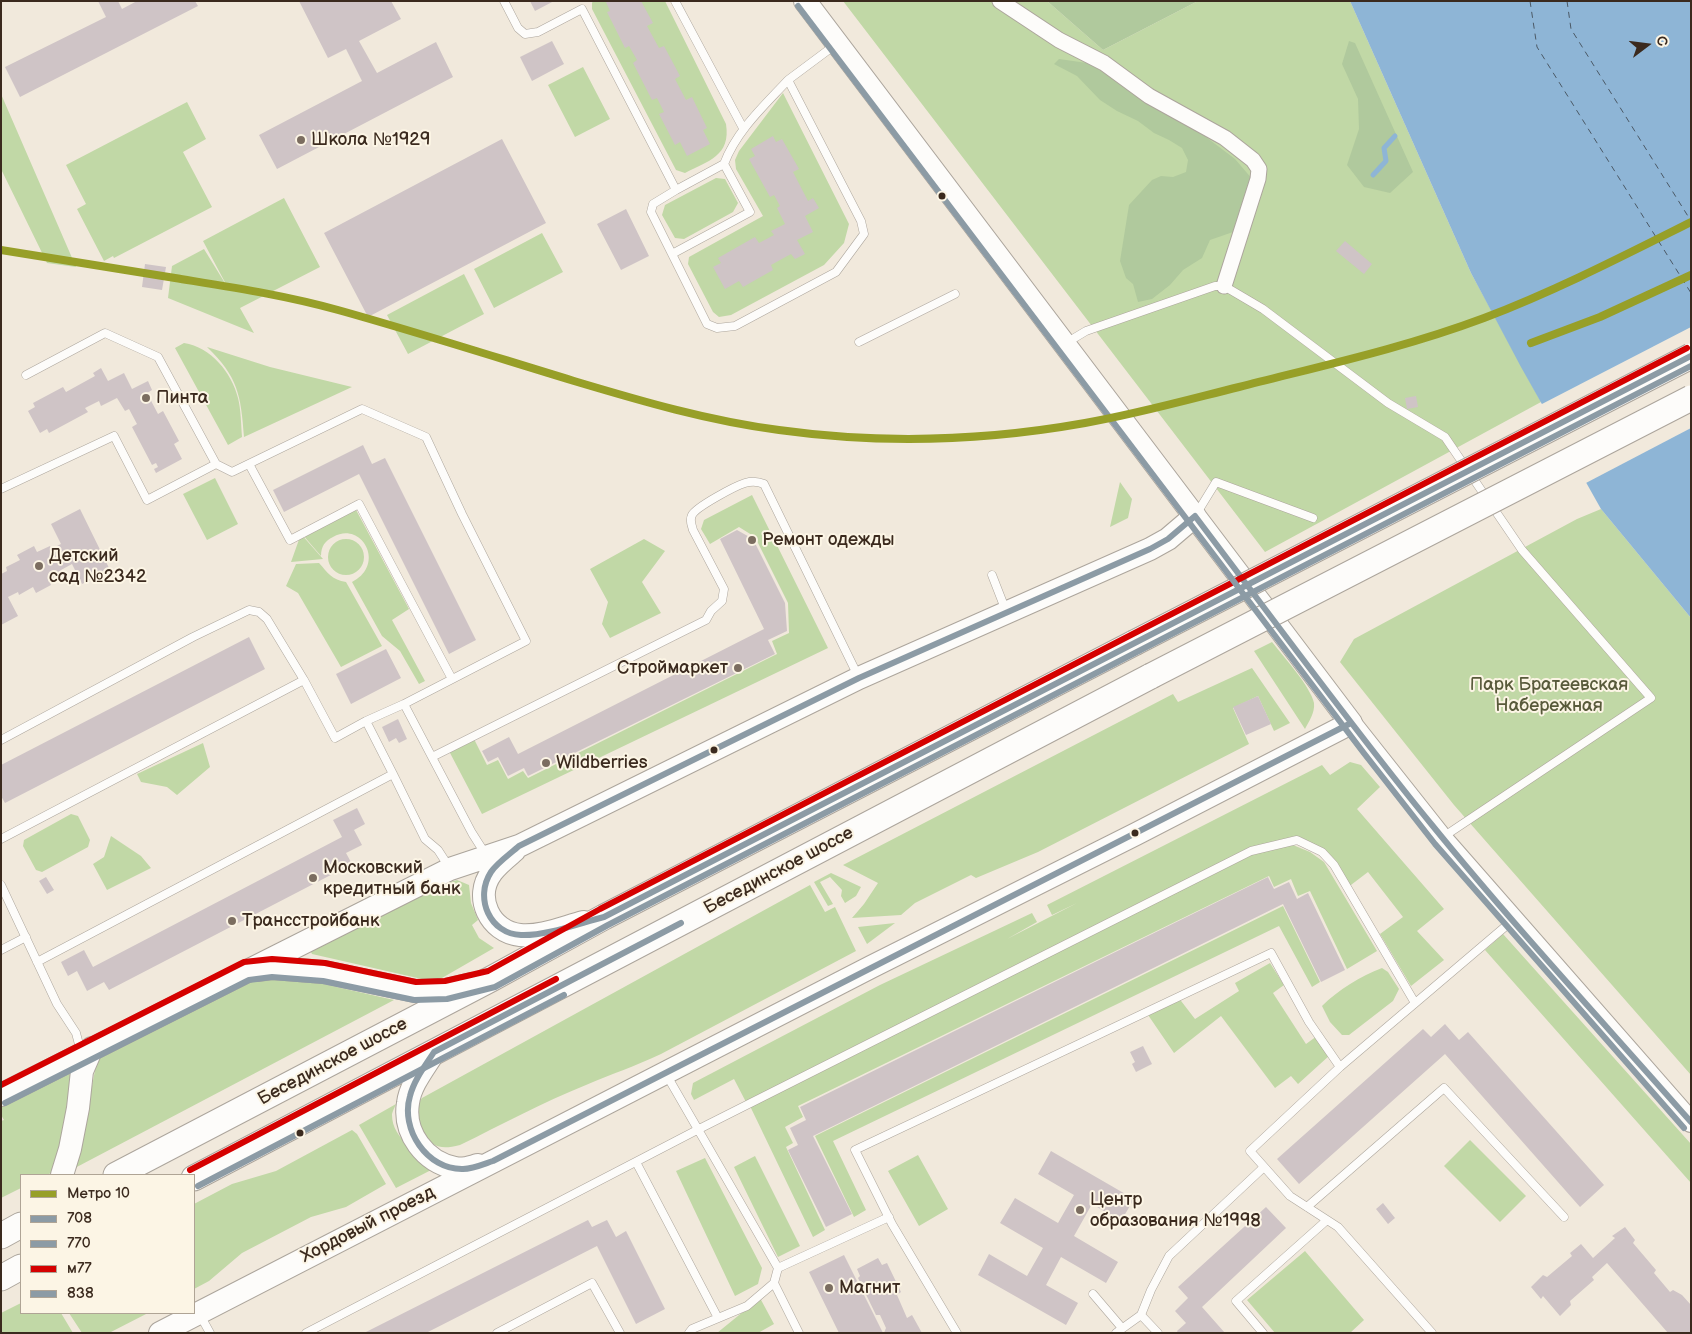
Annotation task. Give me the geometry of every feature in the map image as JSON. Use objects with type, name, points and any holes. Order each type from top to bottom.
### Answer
[{"type":"main road","points":[[805,1],[1351,723]]},
{"type":"main road","name":"Бесединское шоссе","points":[[118,1174],[491,979],[604,917],[1691,356]]},
{"type":"main road","name":"Бесединское шоссе","points":[[195,1177],[1151,676],[1691,398]]},
{"type":"main road","points":[[1,1095],[450,869],[519,846],[859,678],[1150,549],[1168,539],[1195,516]]},
{"type":"main road","name":"Хордовый проезд","points":[[160,1333],[871,967],[1136,834],[1351,723]]},
{"type":"main road","points":[[519,846],[491,872],[485,887],[485,904],[490,918],[502,931],[520,935],[534,935],[604,917]]},
{"type":"main road","points":[[246,972],[272,968],[324,972],[415,990],[446,990],[491,979]]},
{"type":"main road","points":[[62,1174],[74,1124],[87,1051]]},
{"type":"main road","points":[[434,1052],[418,1076],[408,1101],[407,1119],[412,1135],[423,1150],[437,1162],[455,1168],[464,1169],[493,1161]]},
{"type":"main road","points":[[1,1236],[20,1226]]},
{"type":"main road","points":[[1,1278],[20,1268]]},
{"type":"street","points":[[1000,1],[1059,40],[1104,63],[1149,96],[1225,138],[1254,160],[1259,169],[1258,179],[1224,286]]},
{"type":"street","points":[[1351,723],[1442,838],[1691,1122]]},
{"type":"lane","points":[[504,1],[518,28],[525,34],[538,32],[582,9],[586,1]]},
{"type":"lane","points":[[675,1],[743,128]]},
{"type":"lane","points":[[582,9],[676,190]]},
{"type":"lane","points":[[788,80],[861,221],[864,234],[836,272],[735,326],[717,328],[707,324],[651,212],[653,204],[724,164],[743,128],[788,80],[837,44]]},
{"type":"lane","points":[[672,254],[750,212],[724,164]]},
{"type":"lane","points":[[1064,344],[1086,331],[1215,286],[1224,286],[1263,309],[1388,403],[1446,437],[1522,550],[1651,698],[1442,838]]},
{"type":"lane","points":[[859,342],[955,294]]},
{"type":"lane","points":[[1,740],[193,637],[249,610],[259,612],[267,619],[304,680],[335,738],[526,641],[462,514],[426,437],[362,409],[232,472],[216,464],[158,357],[105,333],[26,375]]},
{"type":"lane","points":[[1,489],[114,436],[147,500],[216,464]]},
{"type":"lane","points":[[250,464],[290,540],[359,504],[452,679]]},
{"type":"lane","points":[[432,757],[706,620],[711,611],[722,600],[724,589],[693,530],[690,520],[692,514],[700,507],[744,483],[756,481],[764,484],[859,678]]},
{"type":"lane","points":[[1195,516],[1216,482],[1313,518]]},
{"type":"lane","points":[[992,576],[1007,613]]},
{"type":"lane","points":[[1,839],[304,680]]},
{"type":"lane","points":[[404,704],[472,832],[487,856]]},
{"type":"lane","points":[[366,721],[425,839],[438,850],[450,869]]},
{"type":"lane","points":[[37,962],[393,774]]},
{"type":"lane","points":[[306,1333],[699,1129],[1251,851],[1297,840],[1322,852],[1334,866],[1415,1003]]},
{"type":"lane","points":[[1,885],[57,1004],[87,1051]]},
{"type":"lane","points":[[1432,1333],[1338,1227],[1290,1196],[1250,1150],[1340,1067],[1513,920]]},
{"type":"lane","points":[[1,950],[26,937]]},
{"type":"lane","points":[[957,1333],[889,1217],[855,1150],[1271,953],[1309,1022],[1340,1067]]},
{"type":"lane","points":[[665,1073],[778,1268],[774,1283],[747,1306],[692,1329],[689,1333]]},
{"type":"lane","points":[[1307,1207],[1444,1088],[1564,1217]]},
{"type":"lane","points":[[636,1162],[718,1318]]},
{"type":"lane","points":[[1092,1294],[1119,1331],[1141,1316],[1151,1290],[1169,1256],[1264,1167]]},
{"type":"lane","points":[[778,1268],[889,1217]]},
{"type":"lane","points":[[1263,1333],[1236,1301],[1327,1220]]},
{"type":"lane","points":[[497,1333],[592,1283],[620,1333]]},
{"type":"lane","points":[[774,1283],[799,1333]]},
{"type":"lane","points":[[199,1313],[210,1333]]},
{"type":"lane","points":[[1141,1316],[1158,1333]]},
{"type":"green space","points":[[593,1],[665,1],[726,124],[727,135],[725,143],[716,156],[685,173],[676,170],[592,9]]},
{"type":"green space","points":[[843,1],[1047,1],[1103,50],[1198,1],[1350,1],[1471,273],[1541,402],[1265,552]]},
{"type":"green space","points":[[1047,1],[1198,1],[1103,50]]},
{"type":"green space","points":[[1349,41],[1355,43],[1413,172],[1390,193],[1364,187],[1347,165],[1359,129],[1358,99],[1342,64]]},
{"type":"green space","points":[[1059,59],[1087,63],[1109,71],[1194,128],[1235,159],[1253,180],[1244,219],[1233,232],[1210,240],[1202,258],[1183,270],[1170,285],[1152,299],[1138,302],[1133,284],[1126,278],[1120,261],[1129,205],[1152,180],[1161,176],[1173,177],[1186,172],[1188,160],[1182,148],[1100,100],[1077,76],[1054,64]]},
{"type":"green space","points":[[583,67],[610,119],[575,137],[548,85]]},
{"type":"green space","points":[[783,93],[849,224],[844,243],[824,265],[731,315],[719,317],[713,312],[688,264],[689,257],[763,216],[736,169],[735,160],[739,151]]},
{"type":"green space","points":[[1,94],[76,267],[47,263],[1,169]]},
{"type":"green space","points":[[187,102],[206,139],[183,152],[212,207],[114,258],[113,256],[104,261],[77,209],[86,204],[66,165]]},
{"type":"green space","points":[[716,178],[725,179],[738,203],[733,212],[684,239],[675,238],[662,215],[665,205]]},
{"type":"green space","points":[[284,198],[320,267],[240,308],[254,333],[168,298],[172,266],[204,249],[228,288],[203,241]]},
{"type":"green space","points":[[542,233],[563,272],[494,308],[474,269]]},
{"type":"green space","points":[[464,274],[484,314],[408,354],[387,315]]},
{"type":"green space","points":[[184,343],[194,345],[211,356],[231,379],[240,407],[242,437],[228,445],[175,348]]},
{"type":"green space","points":[[207,347],[270,367],[352,387],[244,437],[239,398],[232,378]]},
{"type":"green space","points":[[215,478],[238,524],[207,540],[183,494]]},
{"type":"green space","points":[[1120,482],[1132,499],[1128,518],[1110,527]]},
{"type":"green space","points":[[752,495],[828,648],[482,814],[449,751],[474,739],[487,765],[498,760],[508,779],[523,771],[528,778],[777,654],[772,641],[789,633],[788,603],[755,537],[739,527],[710,544],[701,529],[704,520]]},
{"type":"green space","points":[[355,508],[409,609],[392,620],[425,681],[419,684],[400,651],[382,636],[352,582],[362,574],[368,565],[369,555],[361,539],[353,534],[343,533],[333,537],[324,544],[321,556],[302,534]]},
{"type":"green space","name":"Парк Братеевская Набережная","points":[[1601,509],[1691,618],[1691,1075],[1454,805],[1340,662],[1354,639],[1577,519]]},
{"type":"green space","points":[[301,534],[323,559],[291,562]]},
{"type":"green space","points":[[346,539],[358,545],[364,557],[358,569],[346,575],[334,569],[328,557],[334,545]]},
{"type":"green space","points":[[644,539],[665,551],[642,582],[661,613],[610,638],[602,624],[608,602],[590,569]]},
{"type":"green space","points":[[319,563],[334,578],[346,582],[382,646],[341,667],[298,593],[286,586],[296,564]]},
{"type":"green space","points":[[1272,642],[1312,696],[1314,710],[1305,729],[1254,651]]},
{"type":"green space","points":[[1252,668],[1290,723],[1274,731],[1258,696],[1233,708],[1249,744],[1038,852],[976,878],[971,875],[915,903],[901,915],[852,918],[878,883],[843,865],[1173,694],[1178,702]]},
{"type":"green space","points":[[203,743],[210,767],[177,795],[167,787],[141,782],[137,774]]},
{"type":"green space","points":[[1350,762],[1361,765],[1380,787],[1357,809],[1444,909],[1417,931],[1444,960],[1411,986],[1380,934],[1403,917],[1368,872],[1347,888],[1322,852],[1297,840],[1251,851],[747,1104],[734,1079],[694,1100],[691,1094],[693,1083],[880,985],[1032,913],[1037,922],[1007,939],[1077,903],[1052,915],[1047,905],[1322,765],[1330,775]]},
{"type":"green space","points":[[71,814],[78,816],[90,840],[88,847],[42,872],[36,870],[23,846],[24,840]]},
{"type":"green space","points":[[111,836],[141,856],[151,868],[107,890],[93,864],[104,857]]},
{"type":"green space","points":[[1293,845],[1310,852],[1324,862],[1377,951],[1347,969],[1310,891],[1298,896],[1291,879],[1274,887],[1269,876],[798,1106],[803,1117],[785,1127],[793,1143],[786,1147],[825,1230],[813,1237],[750,1106],[1252,853]]},
{"type":"green space","points":[[831,873],[861,887],[856,896],[845,903],[841,896],[842,890],[830,877],[820,882],[833,904],[828,906],[814,882]]},
{"type":"green space","points":[[457,880],[469,885],[471,903],[478,920],[472,925],[479,938],[494,948],[435,982],[312,954],[310,950],[440,885]]},
{"type":"green space","points":[[810,885],[825,912],[835,907],[856,951],[661,1054],[554,1099],[460,1145],[438,1146],[420,1134],[417,1105],[422,1098]]},
{"type":"green space","points":[[1283,906],[1320,982],[1312,987],[1279,926],[833,1141],[866,1210],[854,1217],[815,1136]]},
{"type":"green space","points":[[895,923],[867,944],[858,927]]},
{"type":"green space","points":[[1503,934],[1691,1144],[1691,1183],[1485,950]]},
{"type":"green space","points":[[1270,963],[1284,985],[1273,993],[1306,1044],[1317,1036],[1330,1055],[1298,1084],[1291,1076],[1275,1088],[1221,1016],[1174,1053],[1146,1012],[1178,997],[1195,1019],[1239,991],[1235,983]]},
{"type":"green space","points":[[1382,968],[1388,972],[1399,989],[1393,1001],[1349,1035],[1342,1035],[1330,1022],[1322,1006],[1350,984]]},
{"type":"green space","points":[[275,973],[394,1000],[73,1169],[82,1138],[97,1060],[105,1054],[261,976]]},
{"type":"green space","points":[[69,1071],[71,1077],[57,1170],[49,1174],[20,1174],[20,1188],[1,1198],[1,1121],[4,1120],[1,1115],[1,1107]]},
{"type":"green space","points":[[396,1104],[392,1115],[393,1124],[397,1132],[408,1146],[437,1167],[396,1188],[359,1125]]},
{"type":"green space","points":[[352,1130],[357,1134],[386,1184],[346,1207],[311,1217],[242,1253],[209,1281],[195,1288],[195,1203],[232,1184],[276,1171]]},
{"type":"green space","points":[[1470,1140],[1526,1196],[1500,1222],[1444,1166]]},
{"type":"green space","points":[[918,1155],[948,1209],[919,1226],[888,1171]]},
{"type":"green space","points":[[755,1156],[800,1246],[778,1257],[734,1167]]},
{"type":"green space","points":[[705,1158],[762,1268],[758,1284],[735,1296],[676,1171]]},
{"type":"green space","points":[[1305,1251],[1364,1320],[1350,1333],[1275,1333],[1247,1300]]},
{"type":"green space","points":[[760,1298],[774,1324],[758,1333],[717,1333]]},
{"type":"green space","points":[[20,1304],[20,1314],[62,1314],[73,1333],[1,1332],[1,1313]]},
{"type":"green space","points":[[70,1314],[146,1314],[109,1333],[82,1333]]},
{"type":"water","points":[[1350,1],[1691,1],[1691,618],[1601,509],[1521,367],[1471,273]]},
{"type":"pier","points":[[1691,327],[1691,428],[1584,484],[1540,405]]},
{"type":"building","points":[[98,1],[118,1],[122,9],[137,1],[195,1],[198,6],[20,97],[5,67],[106,17]]},
{"type":"building","points":[[299,1],[391,1],[401,19],[359,41],[377,73],[436,42],[453,77],[277,169],[259,135],[362,81],[346,49],[328,58]]},
{"type":"building","points":[[530,1],[554,1],[535,11]]},
{"type":"building","points":[[607,1],[641,1],[653,23],[647,26],[659,48],[664,46],[680,76],[675,79],[686,100],[692,97],[707,128],[703,130],[710,144],[687,156],[680,142],[675,145],[659,114],[664,112],[657,98],[652,100],[633,63],[637,60],[629,46],[625,48],[607,12],[610,11]]},
{"type":"building","points":[[552,41],[564,64],[532,81],[520,57]]},
{"type":"building","points":[[773,136],[776,142],[782,139],[799,169],[793,172],[808,201],[813,198],[819,208],[805,216],[813,232],[797,240],[805,254],[795,259],[791,254],[771,265],[773,270],[743,287],[739,281],[725,289],[713,267],[721,263],[718,258],[755,237],[759,243],[774,235],[771,231],[785,224],[777,208],[780,206],[774,195],[770,197],[749,159],[755,156],[751,149]]},
{"type":"building","points":[[502,139],[546,223],[368,317],[324,233]]},
{"type":"building","points":[[626,209],[649,256],[621,270],[597,224]]},
{"type":"building","points":[[1345,241],[1372,264],[1364,274],[1336,251]]},
{"type":"building","points":[[145,264],[166,267],[162,290],[142,287]]},
{"type":"building","points":[[101,368],[108,381],[124,373],[132,389],[148,381],[152,390],[147,393],[158,414],[163,411],[179,441],[174,444],[182,459],[156,473],[154,469],[158,467],[156,463],[152,465],[132,427],[137,424],[129,409],[125,411],[117,398],[101,406],[99,401],[85,408],[88,412],[49,433],[47,429],[40,433],[28,411],[35,407],[33,403],[63,387],[66,392],[95,376],[93,373]]},
{"type":"building","points":[[1416,396],[1418,407],[1407,409],[1405,398]]},
{"type":"building","points":[[363,445],[372,464],[385,458],[476,640],[449,654],[359,474],[284,512],[273,490]]},
{"type":"building","name":"Детский сад №2342","points":[[80,509],[110,570],[82,584],[72,564],[61,570],[63,573],[49,580],[51,585],[36,593],[33,587],[19,595],[18,592],[8,597],[18,616],[1,625],[1,574],[7,571],[6,567],[20,560],[17,555],[34,546],[37,552],[50,546],[51,549],[61,544],[51,524]]},
{"type":"building","points":[[737,530],[753,539],[785,603],[787,631],[768,640],[775,654],[528,776],[524,768],[508,776],[498,757],[488,762],[482,751],[509,737],[518,754],[764,629],[720,539]]},
{"type":"building","points":[[249,637],[265,669],[5,803],[1,796],[1,765]]},
{"type":"building","points":[[386,649],[401,678],[351,704],[336,674]]},
{"type":"building","points":[[1258,696],[1271,724],[1246,735],[1233,707]]},
{"type":"building","points":[[398,719],[407,739],[399,743],[396,738],[389,742],[382,727]]},
{"type":"building","points":[[357,808],[365,824],[354,830],[362,845],[346,853],[352,864],[109,990],[104,982],[87,991],[77,971],[68,976],[61,962],[84,950],[93,967],[342,837],[333,820]]},
{"type":"building","points":[[46,877],[54,890],[47,894],[39,881]]},
{"type":"building","points":[[1268,877],[1274,889],[1289,882],[1297,899],[1308,893],[1345,970],[1321,982],[1283,904],[813,1136],[852,1214],[826,1227],[788,1150],[798,1145],[790,1128],[806,1120],[800,1107]]},
{"type":"building","points":[[1445,1024],[1459,1040],[1468,1032],[1604,1185],[1580,1207],[1445,1054],[1299,1184],[1277,1159],[1423,1029],[1431,1037]]},
{"type":"building","points":[[1143,1046],[1152,1064],[1136,1072],[1132,1064],[1135,1062],[1130,1052]]},
{"type":"building","points":[[1051,1151],[1134,1199],[1121,1221],[1092,1204],[1074,1236],[1118,1262],[1106,1283],[1061,1257],[1046,1285],[1078,1303],[1066,1325],[978,1275],[989,1254],[1027,1276],[1043,1248],[1000,1223],[1015,1198],[1058,1223],[1074,1195],[1038,1174]]},
{"type":"building","points":[[1383,1203],[1395,1218],[1388,1224],[1376,1209]]},
{"type":"building","points":[[1266,1207],[1286,1228],[1202,1307],[1225,1333],[1178,1333],[1177,1331],[1186,1323],[1175,1311],[1188,1298],[1178,1287]]},
{"type":"building","points":[[588,1220],[592,1227],[607,1220],[616,1237],[626,1231],[665,1309],[636,1324],[597,1246],[426,1333],[364,1333]]},
{"type":"building","points":[[1625,1227],[1635,1240],[1633,1243],[1656,1270],[1654,1273],[1670,1292],[1673,1290],[1682,1295],[1691,1305],[1691,1333],[1668,1333],[1607,1263],[1592,1277],[1594,1280],[1570,1301],[1571,1305],[1560,1316],[1543,1296],[1541,1299],[1531,1287],[1543,1275],[1547,1277],[1572,1256],[1570,1253],[1581,1244],[1593,1258],[1615,1238],[1612,1236]]},
{"type":"building","points":[[844,1255],[883,1333],[839,1333],[809,1272]]},
{"type":"building","points":[[878,1258],[882,1265],[887,1263],[901,1292],[897,1295],[907,1318],[912,1315],[922,1333],[884,1333],[886,1328],[880,1315],[876,1315],[858,1278],[860,1276],[857,1269]]},
{"type":"waterway","points":[[1373,175],[1386,161],[1384,148],[1395,136]]},
{"type":"ferry route","points":[[1530,1],[1537,47],[1691,293]]},
{"type":"ferry route","points":[[1567,1],[1571,29],[1691,221]]},
{"type":"metro line","name":"10","points":[[1,250],[237,288],[318,305],[675,410],[779,430],[894,439],[970,437],[1047,429],[1162,406],[1331,364],[1454,329],[1510,308],[1589,273],[1691,222]]},
{"type":"metro line","name":"10","points":[[1531,343],[1600,317],[1691,275]]},
{"type":"transit line","name":"838","points":[[798,6],[1363,752],[1435,844],[1684,1128]]},
{"type":"transit line","name":"м77","points":[[1,1085],[244,962],[272,959],[325,963],[416,982],[445,981],[488,971],[600,909],[1687,348]]},
{"type":"transit line","name":"708","points":[[1247,585],[1691,356]]},
{"type":"transit line","name":"770","points":[[5,1103],[249,980],[272,977],[323,981],[414,1000],[447,999],[495,987],[608,925],[1691,366]]},
{"type":"transit line","name":"708","points":[[1195,516],[1247,585],[604,917],[552,931],[521,935],[510,933],[501,928],[488,913],[484,893],[486,882],[491,872],[500,862],[519,846],[859,678],[1150,549],[1168,539],[1195,516]]},
{"type":"transit line","name":"708","points":[[1247,585],[1361,736],[1463,863],[1527,938],[1691,1122]]},
{"type":"transit line","name":"708","points":[[681,923],[434,1052],[420,1073],[410,1096],[409,1121],[419,1145],[438,1163],[450,1168],[463,1169],[493,1161],[1351,723]]},
{"type":"transit line","name":"м77","points":[[190,1170],[556,979]]},
{"type":"transit line","name":"770","points":[[198,1186],[564,995]]},
{"type":"place","name":"Школа №1929","points":[[301,140]]},
{"type":"place","name":"Пинта","points":[[146,398]]},
{"type":"place","name":"Ремонт одежды","points":[[752,540]]},
{"type":"place","name":"Детский сад №2342","points":[[39,566]]},
{"type":"place","name":"Строймаркет","points":[[738,668]]},
{"type":"place","name":"Wildberries","points":[[546,763]]},
{"type":"place","name":"Московский кредитный банк","points":[[313,878]]},
{"type":"place","name":"Трансстройбанк","points":[[232,921]]},
{"type":"place","name":"Центр образования №1998","points":[[1080,1210]]},
{"type":"place","name":"Магнит","points":[[829,1288]]}]
